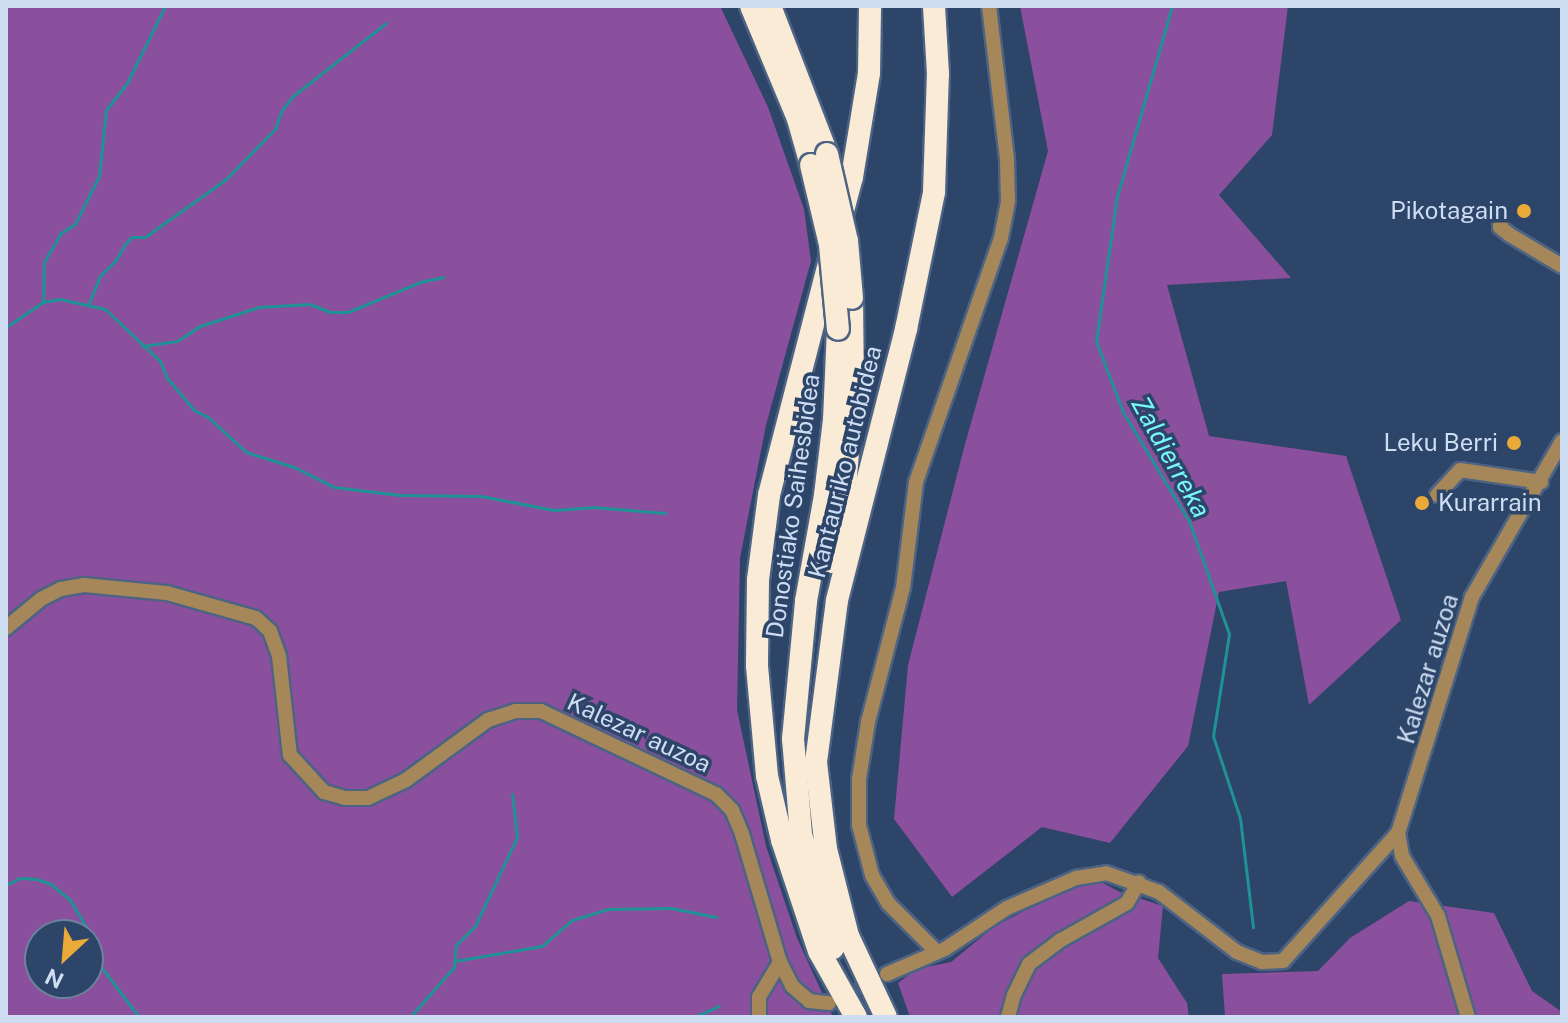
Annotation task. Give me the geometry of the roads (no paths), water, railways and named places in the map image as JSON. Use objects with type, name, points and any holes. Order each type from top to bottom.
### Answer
[{"type":"highway","name":"Donostiako Saihesbidea","points":[[751,6],[798,119],[819,159],[830,245],[838,329],[832,435],[806,601],[793,739],[797,807],[807,862],[858,1017]]},
{"type":"highway","name":"Donostiako Saihesbidea","points":[[770,6],[847,241],[855,340],[846,476],[817,649],[816,762]]},
{"type":"highway","points":[[858,1017],[819,951],[782,840],[767,776],[757,666],[758,580],[769,495],[852,177],[869,73],[870,6]]},
{"type":"highway","name":"Kantauriko autobidea","points":[[886,1017],[848,936],[826,849],[816,762],[837,600],[906,329],[934,192],[938,74],[934,6]]},
{"type":"street","points":[[937,952],[888,903],[872,875],[859,825],[859,779],[871,709],[903,588],[916,482],[1001,238],[1008,201],[1007,159],[989,6]]},
{"type":"street","points":[[1501,220],[1500,227],[1510,235],[1562,266]]},
{"type":"street","name":"Kalezar auzoa","points":[[887,974],[937,952],[1007,908],[1076,878],[1106,873],[1139,882],[1179,904],[1237,952],[1262,962],[1283,961],[1398,833],[1472,597],[1562,441]]},
{"type":"street","points":[[1437,495],[1460,470],[1541,482]]},
{"type":"street","name":"Kalezar auzoa","points":[[6,628],[41,599],[61,589],[84,585],[167,593],[256,618],[270,631],[279,656],[290,755],[324,792],[345,798],[368,798],[406,780],[488,720],[515,711],[541,711],[716,794],[732,810],[780,962],[792,986],[809,1001],[829,1003]]},
{"type":"street","points":[[1398,833],[1402,856],[1438,916],[1468,1017]]},
{"type":"street","points":[[1008,1017],[1014,995],[1029,964],[1061,940],[1127,903],[1139,882]]},
{"type":"street","points":[[747,1017],[780,962]]},
{"type":"street","points":[[759,997],[759,1017]]},
{"type":"waterway","points":[[43,302],[44,262],[61,233],[75,224],[99,176],[106,110],[127,83],[165,6]]},
{"type":"waterway","name":"Zaldierreka","points":[[1172,6],[1117,196],[1096,341],[1123,412],[1189,521],[1229,634],[1213,736],[1240,818],[1253,927]]},
{"type":"waterway","points":[[89,303],[100,276],[132,237],[145,237],[225,180],[275,129],[282,110],[293,96],[386,23]]},
{"type":"waterway","points":[[142,346],[177,341],[200,326],[259,307],[310,304],[330,312],[348,312],[420,282],[443,277]]},
{"type":"waterway","points":[[6,327],[43,302],[60,299],[105,309],[160,361],[167,378],[194,410],[208,417],[246,452],[294,467],[334,487],[400,495],[481,496],[554,510],[593,507],[665,513]]},
{"type":"waterway","points":[[410,1017],[454,967],[456,945],[475,926],[517,837],[512,794]]},
{"type":"waterway","points":[[6,885],[20,878],[37,879],[51,884],[70,900],[86,927],[96,960],[139,1017]]},
{"type":"waterway","points":[[455,961],[542,946],[572,920],[608,909],[671,908],[716,917]]},
{"type":"waterway","points":[[694,1017],[719,1006]]},
{"type":"tunnel","points":[[837,999],[887,974]]},
{"type":"place","name":"Pikotagain","points":[[1524,211]]},
{"type":"place","name":"Leku Berri","points":[[1514,443]]},
{"type":"place","name":"Kurarrain","points":[[1422,503]]}]
